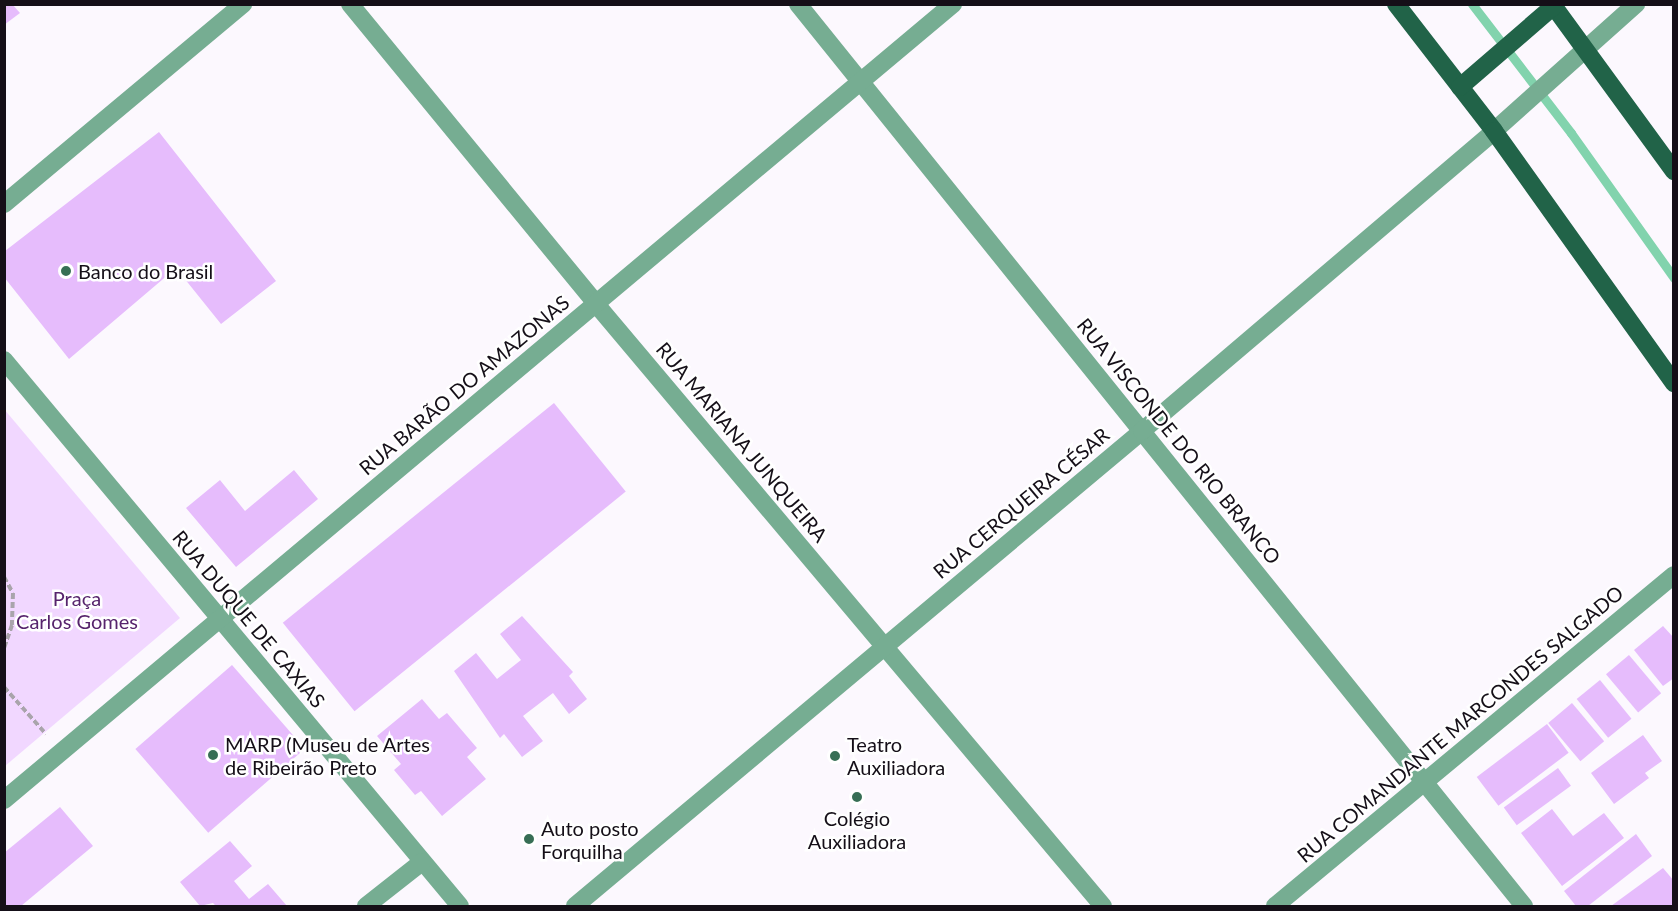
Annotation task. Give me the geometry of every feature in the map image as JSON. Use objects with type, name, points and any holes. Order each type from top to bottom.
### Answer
[{"type":"main road","points":[[1396,4],[1494,131],[1674,383]]},
{"type":"main road","points":[[1460,87],[1553,5],[1674,171]]},
{"type":"street","points":[[4,204],[243,4]]},
{"type":"street","name":"RUA MARIANA JUNQUEIRA","points":[[350,4],[596,304],[1103,906]]},
{"type":"street","name":"RUA VISCONDE DO RIO BRANCO","points":[[798,4],[1524,906]]},
{"type":"street","name":"RUA BARÃO DO AMAZONAS","points":[[4,800],[861,85],[954,4]]},
{"type":"street","name":"RUA CERQUEIRA CÉSAR","points":[[575,906],[1142,431],[1494,131],[1636,4]]},
{"type":"street","name":"RUA DUQUE DE CAXIAS","points":[[4,360],[460,906]]},
{"type":"street","name":"RUA COMANDANTE MARCONDES SALGADO","points":[[1275,906],[1426,784],[1674,575]]},
{"type":"street","points":[[366,906],[422,862]]},
{"type":"path","points":[[4,577],[13,593],[12,625],[4,648]]},
{"type":"path","points":[[4,687],[62,752]]},
{"type":"green space","name":"Praça Carlos Gomes","points":[[4,409],[180,618],[5,766],[4,766]]},
{"type":"building","points":[[4,4],[12,4],[20,13],[4,25]]},
{"type":"building","points":[[159,132],[276,281],[221,324],[176,268],[69,359],[4,277],[5,251]]},
{"type":"building","points":[[554,403],[626,492],[355,711],[283,623]]},
{"type":"building","points":[[294,470],[318,499],[236,567],[186,508],[220,480],[245,511]]},
{"type":"building","points":[[522,616],[573,672],[569,676],[587,699],[569,714],[553,693],[523,716],[543,741],[522,757],[504,734],[500,738],[454,671],[476,653],[497,679],[521,660],[500,634]]},
{"type":"building","points":[[1663,626],[1674,638],[1674,678],[1663,686],[1634,650]]},
{"type":"building","points":[[1629,655],[1661,693],[1638,713],[1606,674]]},
{"type":"building","name":"MARP (Museu de Artes de Ribeirão Preto","points":[[232,665],[305,749],[208,833],[135,749]]},
{"type":"building","points":[[1600,680],[1631,719],[1608,738],[1577,699]]},
{"type":"building","points":[[422,699],[439,719],[447,713],[477,748],[467,757],[486,779],[442,816],[421,791],[415,795],[394,770],[401,764],[377,736]]},
{"type":"building","points":[[1572,703],[1604,741],[1580,761],[1548,723]]},
{"type":"building","points":[[1547,724],[1569,753],[1498,806],[1477,777]]},
{"type":"building","points":[[1643,735],[1662,761],[1645,773],[1649,778],[1614,804],[1591,773]]},
{"type":"building","points":[[1558,768],[1571,786],[1517,825],[1504,807]]},
{"type":"building","points":[[60,807],[93,846],[21,906],[4,906],[4,853]]},
{"type":"building","points":[[1552,809],[1573,836],[1604,813],[1624,838],[1562,886],[1521,833]]},
{"type":"building","points":[[1636,834],[1652,856],[1588,906],[1576,906],[1564,891]]},
{"type":"building","points":[[230,841],[252,866],[234,881],[249,899],[268,884],[287,906],[216,906],[213,903],[200,906],[180,882]]},
{"type":"building","points":[[1663,868],[1674,881],[1674,906],[1611,906]]},
{"type":"waterway","points":[[1472,4],[1571,133],[1674,278]]},
{"type":"place","name":"Banco do Brasil","points":[[66,271]]},
{"type":"place","name":"MARP (Museu de Artes de Ribeirão Preto","points":[[213,755]]},
{"type":"place","name":"Teatro Auxiliadora","points":[[835,756]]},
{"type":"place","name":"Colégio Auxiliadora","points":[[857,797]]},
{"type":"place","name":"Auto posto Forquilha","points":[[529,839]]}]
